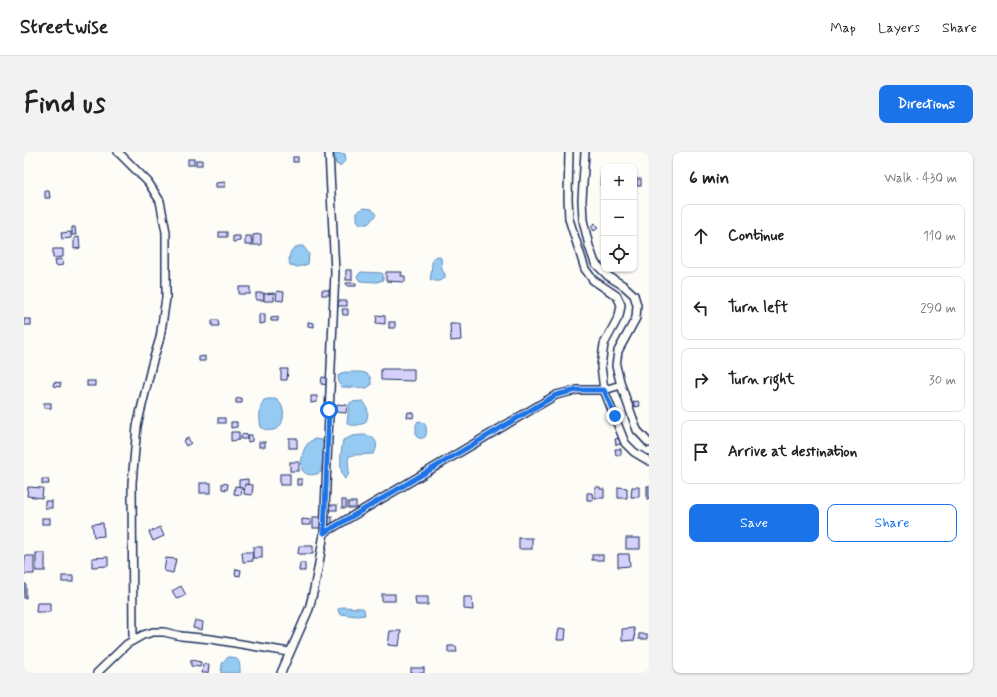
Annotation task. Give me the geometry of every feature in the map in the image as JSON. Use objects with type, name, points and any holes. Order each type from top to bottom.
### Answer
[{"type":"street","points":[[118,152],[148,182],[160,201],[166,232],[166,298],[160,338],[137,426],[132,483],[133,640]]},
{"type":"street","points":[[281,673],[308,610],[314,589],[324,533],[335,272],[329,152]]},
{"type":"street","points":[[569,152],[569,219],[585,269],[592,280],[617,296],[621,305],[619,316],[604,344],[602,366],[604,390],[626,443],[634,452],[649,462]]},
{"type":"street","points":[[585,152],[582,200],[583,220],[591,252],[595,263],[608,276],[624,286],[634,295],[638,304],[636,318],[618,351],[616,366],[637,430],[649,443]]},
{"type":"street","points":[[324,533],[556,395],[577,390],[604,390],[621,385]]},
{"type":"street","points":[[97,673],[126,644],[143,635],[153,632],[164,632],[181,636],[211,639],[289,652]]},
{"type":"water","points":[[334,154],[345,154],[346,160],[340,166],[336,164]]},
{"type":"water","points":[[363,208],[372,209],[376,215],[368,224],[360,224],[357,220],[357,212]]},
{"type":"water","points":[[303,246],[309,254],[308,264],[298,267],[290,265],[290,252],[294,248]]},
{"type":"water","points":[[438,256],[441,258],[442,270],[445,274],[445,278],[436,281],[430,279],[433,258]]},
{"type":"water","points":[[361,272],[382,273],[383,280],[377,282],[360,281],[357,277]]},
{"type":"water","points":[[363,372],[367,374],[371,380],[371,385],[367,388],[342,387],[339,384],[338,376],[341,373]]},
{"type":"water","points":[[275,399],[282,406],[283,410],[283,421],[277,428],[271,430],[261,427],[260,420],[261,406],[264,400]]},
{"type":"water","points":[[363,401],[368,412],[365,423],[353,425],[347,423],[349,405],[351,402]]},
{"type":"water","points":[[418,421],[425,424],[426,427],[426,435],[422,438],[416,436],[416,425]]},
{"type":"water","points":[[361,435],[368,435],[375,440],[376,450],[373,454],[349,456],[349,474],[345,479],[341,471],[343,440]]},
{"type":"water","points":[[315,439],[322,440],[324,448],[321,472],[311,475],[302,470],[302,457],[305,447]]},
{"type":"water","points":[[342,607],[362,608],[364,609],[365,615],[357,616],[340,614],[338,609]]},
{"type":"water","points":[[229,657],[233,657],[239,661],[240,673],[221,673],[223,662]]},
{"type":"building","points":[[293,157],[298,157],[298,162],[293,162]]},
{"type":"building","points":[[188,159],[194,159],[194,165],[188,165]]},
{"type":"building","points":[[196,160],[202,160],[202,165],[196,165]]},
{"type":"building","points":[[637,179],[641,179],[641,186],[637,186]]},
{"type":"building","points":[[225,182],[225,187],[216,187],[216,183]]},
{"type":"building","points":[[45,191],[49,191],[50,198],[45,198]]},
{"type":"building","points":[[595,223],[598,228],[594,231],[591,226]]},
{"type":"building","points":[[72,227],[75,227],[76,235],[72,235]]},
{"type":"building","points":[[71,232],[71,238],[62,239],[61,233]]},
{"type":"building","points":[[219,232],[227,232],[227,237],[219,237]]},
{"type":"building","points":[[261,234],[261,245],[253,245],[253,235]]},
{"type":"building","points":[[233,236],[240,236],[240,241],[233,242]]},
{"type":"building","points":[[245,236],[251,236],[252,245],[245,245]]},
{"type":"building","points":[[79,237],[80,248],[74,249],[74,238]]},
{"type":"building","points":[[53,249],[63,249],[63,257],[53,258]]},
{"type":"building","points":[[62,259],[63,265],[56,266],[55,260]]},
{"type":"building","points":[[346,270],[352,270],[352,280],[346,280]]},
{"type":"building","points":[[386,272],[402,272],[401,276],[405,276],[405,282],[386,281]]},
{"type":"building","points":[[346,283],[356,283],[356,286],[347,286]]},
{"type":"building","points":[[239,287],[250,287],[250,294],[239,294]]},
{"type":"building","points":[[322,290],[329,290],[329,295],[322,295]]},
{"type":"building","points":[[277,291],[284,292],[283,301],[276,300]]},
{"type":"building","points":[[256,293],[264,293],[264,300],[256,300]]},
{"type":"building","points":[[274,293],[274,301],[264,301],[264,294]]},
{"type":"building","points":[[338,301],[347,301],[347,306],[338,306]]},
{"type":"building","points":[[342,309],[348,309],[348,315],[343,315]]},
{"type":"building","points":[[259,314],[265,314],[265,323],[259,324]]},
{"type":"building","points":[[377,315],[385,316],[385,324],[376,323]]},
{"type":"building","points":[[278,317],[278,321],[271,321],[271,318]]},
{"type":"building","points":[[24,319],[31,319],[31,325],[24,325]]},
{"type":"building","points":[[212,320],[218,320],[219,326],[212,326]]},
{"type":"building","points":[[308,322],[314,323],[314,327],[308,326]]},
{"type":"building","points":[[389,322],[395,322],[395,328],[389,328]]},
{"type":"building","points":[[450,324],[460,324],[461,340],[451,341]]},
{"type":"building","points":[[205,356],[205,361],[199,361],[199,357]]},
{"type":"building","points":[[281,369],[288,369],[287,380],[281,380]]},
{"type":"building","points":[[381,369],[414,369],[414,381],[381,380]]},
{"type":"building","points":[[322,377],[329,378],[329,385],[321,384]]},
{"type":"building","points":[[87,381],[95,381],[95,386],[87,386]]},
{"type":"building","points":[[54,382],[61,383],[60,387],[53,386]]},
{"type":"building","points":[[311,396],[317,396],[317,402],[311,403]]},
{"type":"building","points":[[242,398],[242,403],[236,403],[236,399]]},
{"type":"building","points":[[638,401],[640,406],[635,407],[633,402]]},
{"type":"building","points":[[44,403],[51,403],[51,408],[44,408]]},
{"type":"building","points":[[337,404],[347,405],[346,413],[336,412]]},
{"type":"building","points":[[408,412],[414,413],[413,418],[407,417]]},
{"type":"building","points":[[218,418],[225,418],[225,423],[218,423]]},
{"type":"building","points":[[231,422],[237,422],[237,427],[231,428]]},
{"type":"building","points":[[231,432],[239,432],[239,440],[231,441]]},
{"type":"building","points":[[247,434],[247,439],[241,439],[241,435]]},
{"type":"building","points":[[247,435],[252,435],[252,441],[248,442]]},
{"type":"building","points":[[188,438],[191,443],[186,446],[183,441]]},
{"type":"building","points":[[289,438],[297,438],[297,448],[289,448]]},
{"type":"building","points":[[620,438],[621,444],[616,445],[615,439]]},
{"type":"building","points":[[259,442],[265,442],[265,447],[259,447]]},
{"type":"building","points":[[615,449],[621,449],[621,455],[616,455]]},
{"type":"building","points":[[290,462],[299,462],[299,471],[290,471]]},
{"type":"building","points":[[280,474],[290,474],[290,485],[280,485]]},
{"type":"building","points":[[42,479],[48,479],[49,484],[42,484]]},
{"type":"building","points":[[248,479],[248,489],[239,490],[239,480]]},
{"type":"building","points":[[297,479],[302,479],[302,485],[297,485]]},
{"type":"building","points":[[200,483],[211,483],[211,493],[200,493]]},
{"type":"building","points":[[222,483],[228,484],[227,490],[222,489]]},
{"type":"building","points":[[245,484],[253,485],[252,495],[244,494]]},
{"type":"building","points":[[235,486],[242,487],[241,495],[234,494]]},
{"type":"building","points":[[647,486],[649,486],[649,499],[647,499]]},
{"type":"building","points":[[28,487],[43,488],[42,498],[27,496]]},
{"type":"building","points":[[595,487],[604,489],[604,498],[595,498]]},
{"type":"building","points":[[618,487],[627,488],[627,498],[618,498]]},
{"type":"building","points":[[632,487],[639,487],[639,497],[631,497]]},
{"type":"building","points":[[587,493],[592,493],[593,500],[587,500]]},
{"type":"building","points":[[342,500],[346,500],[346,508],[342,508]]},
{"type":"building","points":[[45,501],[52,501],[52,508],[45,508]]},
{"type":"building","points":[[348,502],[356,502],[356,508],[348,508]]},
{"type":"building","points":[[328,505],[337,505],[337,510],[328,510]]},
{"type":"building","points":[[313,517],[323,517],[323,528],[313,528]]},
{"type":"building","points":[[327,517],[332,517],[332,525],[327,525]]},
{"type":"building","points":[[42,518],[50,518],[50,524],[42,524]]},
{"type":"building","points":[[302,519],[311,520],[311,525],[302,525]]},
{"type":"building","points":[[103,523],[104,536],[94,537],[92,524]]},
{"type":"building","points":[[160,527],[164,536],[153,541],[149,532]]},
{"type":"building","points":[[519,538],[532,538],[532,549],[519,549]]},
{"type":"building","points":[[626,538],[640,538],[640,549],[626,549]]},
{"type":"building","points":[[299,546],[313,546],[313,554],[298,554]]},
{"type":"building","points":[[253,547],[262,547],[262,558],[253,558]]},
{"type":"building","points":[[242,552],[252,552],[253,561],[243,562]]},
{"type":"building","points":[[36,553],[45,553],[45,571],[36,571]]},
{"type":"building","points":[[618,554],[629,554],[630,566],[618,567]]},
{"type":"building","points":[[592,555],[603,555],[603,560],[592,560]]},
{"type":"building","points":[[25,556],[34,556],[34,574],[24,574]]},
{"type":"building","points":[[108,557],[108,566],[92,567],[92,558]]},
{"type":"building","points":[[166,558],[176,559],[173,573],[164,571]]},
{"type":"building","points":[[300,563],[305,563],[305,571],[299,571]]},
{"type":"building","points":[[236,569],[241,570],[240,576],[235,575]]},
{"type":"building","points":[[62,576],[73,576],[73,582],[62,582]]},
{"type":"building","points":[[24,584],[26,584],[26,598],[24,598]]},
{"type":"building","points":[[181,586],[186,595],[177,599],[172,591]]},
{"type":"building","points":[[382,594],[395,594],[395,601],[382,601]]},
{"type":"building","points":[[415,597],[428,597],[428,605],[416,605]]},
{"type":"building","points":[[464,597],[472,597],[473,610],[464,609]]},
{"type":"building","points":[[37,603],[50,603],[50,612],[36,612]]},
{"type":"building","points":[[195,620],[203,622],[202,630],[193,628]]},
{"type":"building","points":[[559,628],[566,629],[565,640],[557,640]]},
{"type":"building","points":[[634,628],[635,640],[622,641],[622,629]]},
{"type":"building","points":[[390,631],[401,631],[399,646],[388,645]]},
{"type":"building","points":[[639,634],[647,634],[647,639],[639,639]]},
{"type":"building","points":[[448,646],[456,646],[457,652],[448,652]]},
{"type":"building","points":[[191,660],[201,662],[200,667],[191,666]]},
{"type":"building","points":[[203,664],[209,665],[208,673],[202,673]]},
{"type":"building","points":[[411,668],[424,668],[424,673],[411,673]]},
{"type":"route","points":[[329,410],[324,533],[556,395],[577,390],[604,390],[615,416]]}]
